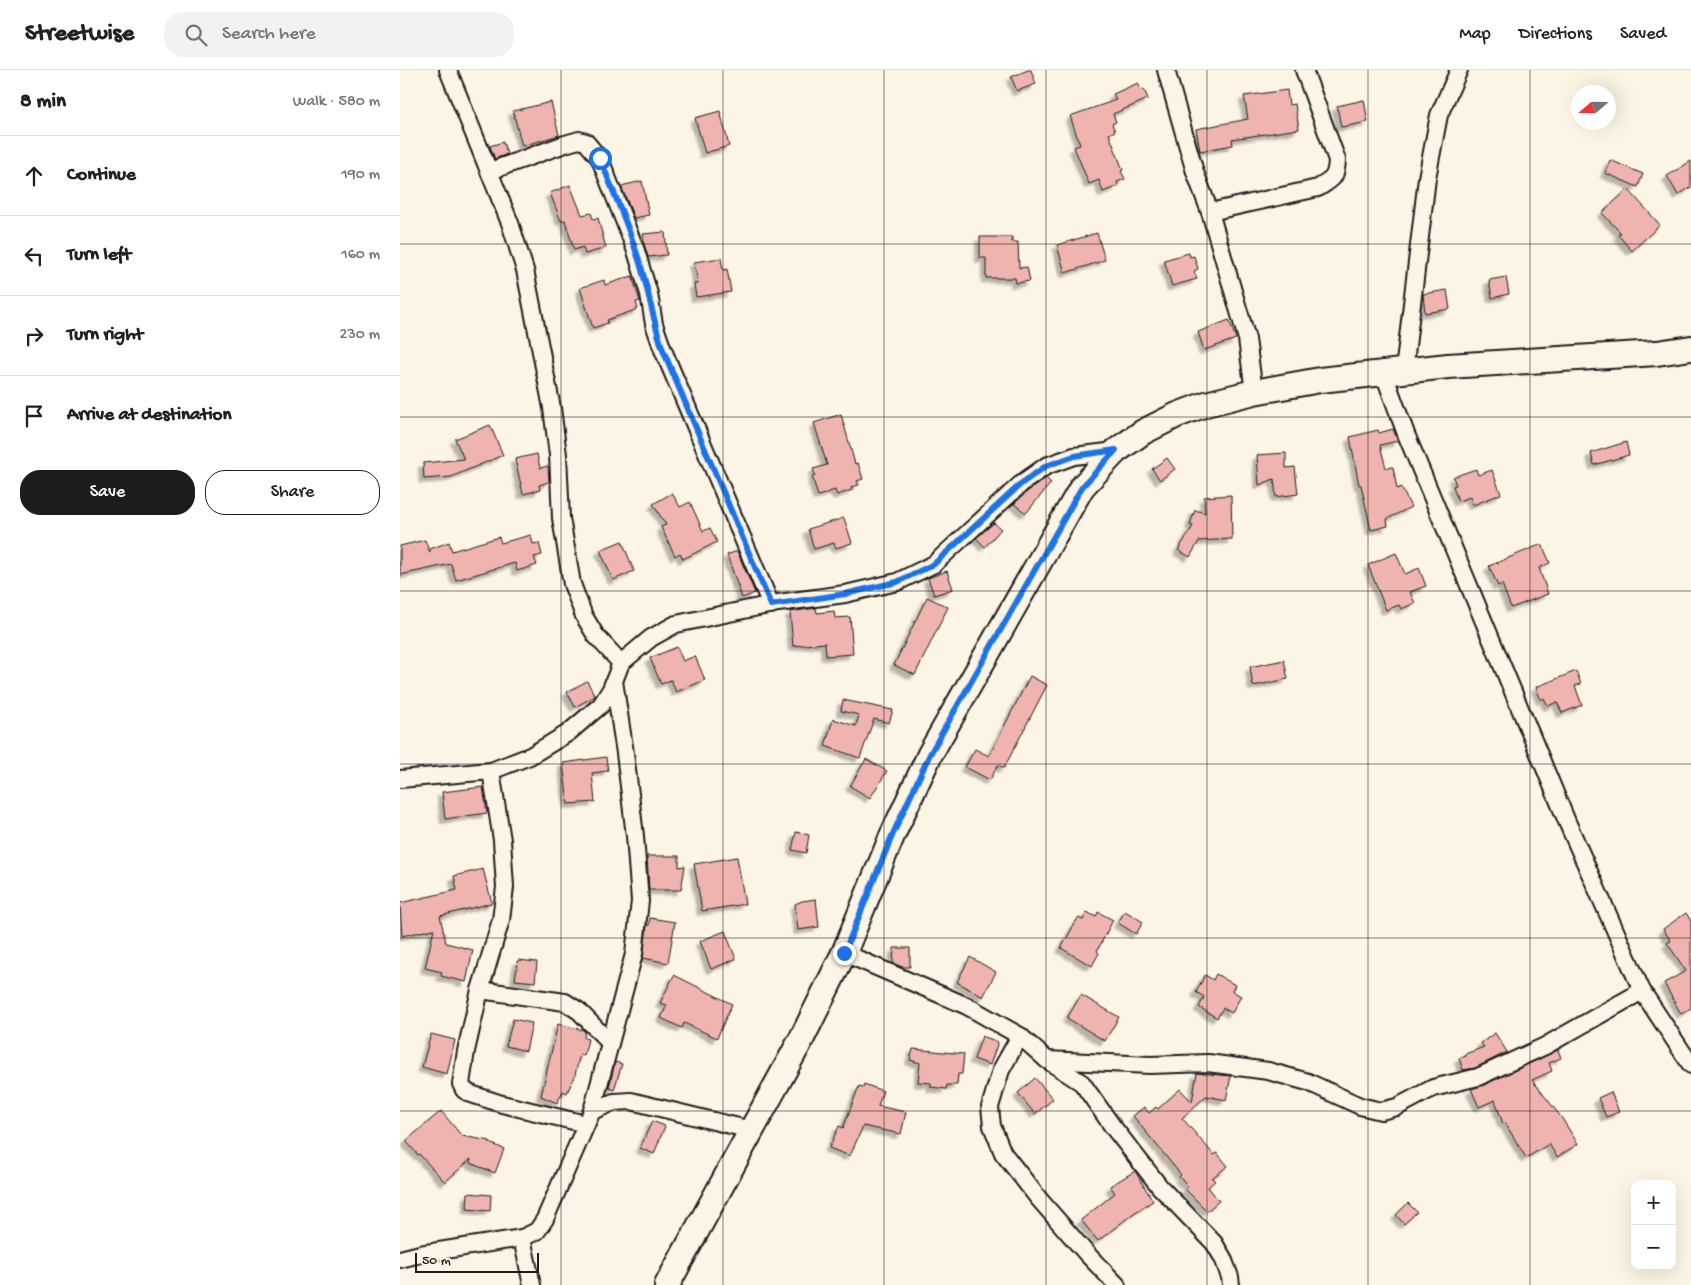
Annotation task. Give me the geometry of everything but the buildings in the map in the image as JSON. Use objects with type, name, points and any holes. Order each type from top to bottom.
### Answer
[{"type":"street","points":[[448,70],[490,171],[510,223],[525,270],[552,408],[558,455],[561,518],[572,584],[584,616],[596,636],[620,663]]},
{"type":"street","points":[[1166,70],[1194,172],[1210,212],[1247,339],[1254,392]]},
{"type":"street","points":[[1210,212],[1318,188],[1330,181],[1337,172],[1337,160],[1304,70]]},
{"type":"street","points":[[1459,70],[1439,115],[1394,372],[1410,444],[1568,824],[1642,991],[1691,1065]]},
{"type":"street","points":[[490,171],[579,140],[586,142],[600,158],[636,251],[649,294],[654,324],[663,350],[771,605]]},
{"type":"street","points":[[667,1285],[751,1130],[784,1074],[844,953],[892,836],[930,754],[1082,487],[1116,450],[1143,432],[1177,415],[1206,404],[1254,392],[1320,380],[1448,366],[1657,353],[1691,348]]},
{"type":"street","points":[[400,779],[491,771],[530,756],[568,733],[601,705],[611,689],[620,663],[651,638],[676,624],[771,605],[845,594],[897,582],[934,564],[1022,483],[1046,466],[1074,456],[1116,450]]},
{"type":"street","points":[[400,1259],[420,1254],[522,1238],[537,1231],[545,1219],[589,1117],[634,954],[640,900],[635,836],[614,681]]},
{"type":"street","points":[[491,771],[502,840],[505,887],[501,920],[480,990],[465,1059],[461,1084],[464,1090],[502,1104],[589,1117],[614,1102],[631,1101],[751,1130]]},
{"type":"street","points":[[844,953],[967,1006],[1020,1036],[1047,1060],[1082,1083],[1113,1127],[1160,1187],[1214,1243],[1223,1258],[1231,1285]]},
{"type":"street","points":[[480,990],[565,1002],[579,1011],[610,1043]]},
{"type":"street","points":[[1047,1060],[1150,1064],[1208,1063],[1268,1071],[1308,1082],[1360,1106],[1381,1111],[1397,1107],[1433,1088],[1478,1077],[1545,1046],[1642,991]]},
{"type":"street","points":[[1020,1036],[1001,1070],[990,1106],[992,1126],[1003,1153],[1039,1199],[1086,1253],[1118,1285]]},
{"type":"street","points":[[522,1238],[532,1285]]},
{"type":"route","points":[[600,158],[636,251],[649,294],[654,324],[663,350],[710,457],[771,605],[845,594],[897,582],[934,564],[1022,483],[1046,466],[1074,456],[1116,450],[1082,487],[930,754],[892,836],[844,953]]}]
